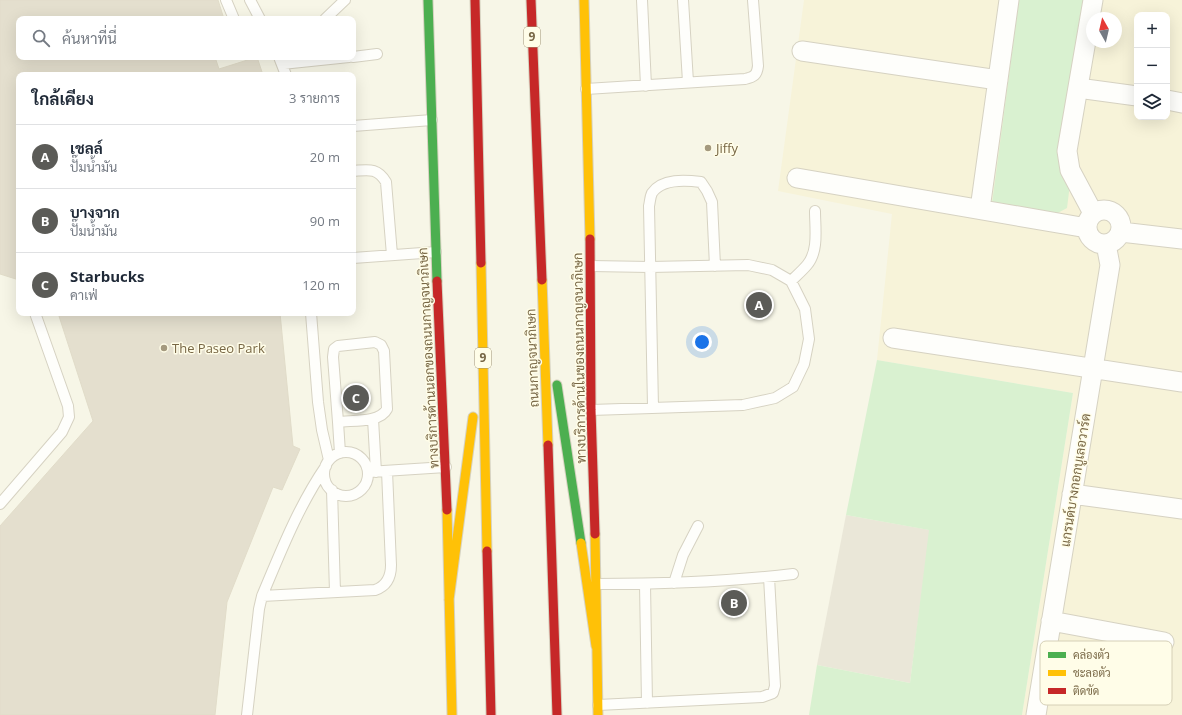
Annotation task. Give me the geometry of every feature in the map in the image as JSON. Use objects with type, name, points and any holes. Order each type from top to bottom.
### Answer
[{"type":"main road","name":"ทางบริการด้านนอกของถนนกาญจนาภิเษก","points":[[428,0],[436,252],[446,467],[452,715]]},
{"type":"main road","name":"9","points":[[475,0],[491,715]]},
{"type":"main road","name":"ถนนกาญจนาภิเษก","points":[[531,0],[557,715]]},
{"type":"main road","name":"ทางบริการด้านในของถนนกาญจนาภิเษก","points":[[584,0],[591,266],[591,410],[598,710]]},
{"type":"main road","points":[[542,281],[596,646]]},
{"type":"main road","points":[[449,600],[482,348]]},
{"type":"street","points":[[980,209],[1009,0]]},
{"type":"street","points":[[797,178],[980,209],[1090,221],[1103,209],[1109,210],[1115,212],[1122,222],[1121,232],[1117,239],[1106,244],[1100,244],[1095,242],[1088,233],[1090,221],[1070,170],[1067,151],[1093,0]]},
{"type":"street","points":[[802,51],[998,80]]},
{"type":"street","points":[[1078,88],[1134,96]]},
{"type":"street","points":[[1170,100],[1182,102]]},
{"type":"street","points":[[1121,232],[1182,239]]},
{"type":"street","name":"แกรนด์บางกอกบูเลอวาร์ด","points":[[1048,641],[1110,265],[1106,244]]},
{"type":"street","points":[[893,338],[1182,382]]},
{"type":"street","points":[[1072,494],[1182,509]]},
{"type":"street","points":[[1051,621],[1159,641]]},
{"type":"street","name":"แกรนด์บางกอกบูเลอวาร์ด","points":[[1036,715],[1040,690]]},
{"type":"lane","points":[[226,0],[233,16]]},
{"type":"lane","points":[[250,0],[258,16]]},
{"type":"lane","points":[[328,16],[345,0]]},
{"type":"lane","points":[[642,0],[646,86]]},
{"type":"lane","points":[[683,0],[688,82]]},
{"type":"lane","points":[[586,89],[746,79],[754,76],[758,66],[752,0]]},
{"type":"lane","points":[[356,57],[377,54]]},
{"type":"lane","points":[[285,72],[281,61],[298,60]]},
{"type":"lane","points":[[356,126],[432,120]]},
{"type":"lane","points":[[356,171],[374,170],[383,177],[386,182],[392,255]]},
{"type":"lane","points":[[653,407],[649,206],[652,194],[658,186],[668,183],[690,181],[701,182],[712,202],[715,266]]},
{"type":"lane","points":[[791,281],[808,264],[813,254],[815,241],[815,211]]},
{"type":"lane","points":[[356,258],[436,252]]},
{"type":"lane","points":[[591,266],[650,268],[748,265],[772,270],[791,281],[805,309],[810,339],[804,364],[793,387],[775,398],[744,405],[591,410]]},
{"type":"lane","points":[[0,504],[62,432],[69,417],[68,406],[36,316]]},
{"type":"lane","points":[[311,316],[318,402],[328,463],[324,474],[326,481],[332,490],[342,495],[350,495],[362,489],[372,472],[373,419]]},
{"type":"lane","points":[[338,422],[373,419],[381,416],[387,409],[384,351],[381,345],[376,342],[338,346],[334,349],[333,357],[340,453]]},
{"type":"lane","points":[[246,715],[259,609],[262,596],[300,507],[311,488],[335,455],[349,452],[356,454],[362,458],[372,472]]},
{"type":"lane","points":[[372,472],[446,467]]},
{"type":"lane","points":[[262,596],[375,590],[383,586],[391,573],[392,565],[387,471]]},
{"type":"lane","points":[[332,490],[335,592]]},
{"type":"lane","points":[[674,583],[683,556],[698,526]]},
{"type":"lane","points":[[596,584],[674,583],[793,574]]},
{"type":"lane","points":[[598,710],[647,703],[762,697],[773,693],[775,686],[769,577]]},
{"type":"lane","points":[[646,584],[647,703]]},
{"type":"shaded area","points":[[804,0],[1182,0],[1182,715],[1022,715],[1073,393],[877,360],[892,214],[778,191]]},
{"type":"shaded area","points":[[846,515],[930,530],[910,683],[817,665]]},
{"type":"green space","points":[[1019,0],[1093,0],[1092,12],[1086,12],[1087,48],[1067,208],[1054,215],[992,203]]},
{"type":"green space","points":[[877,360],[1073,393],[1022,715],[809,715],[817,665],[910,683],[929,530],[846,515]]},
{"type":"building","points":[[0,0],[218,0],[223,16],[16,16],[16,60],[216,60],[219,69],[248,60],[258,60],[262,72],[16,72],[16,279],[0,274]]},
{"type":"building","points":[[59,316],[280,316],[293,446],[300,449],[282,490],[273,487],[227,602],[215,715],[0,715],[0,526],[93,421]]},
{"type":"traffic: fast","points":[[428,0],[437,281]]},
{"type":"traffic: fast","points":[[557,385],[581,543]]},
{"type":"traffic: slow","points":[[584,0],[590,239]]},
{"type":"traffic: slow","points":[[481,263],[487,551]]},
{"type":"traffic: slow","points":[[542,280],[548,445]]},
{"type":"traffic: slow","points":[[449,600],[473,417]]},
{"type":"traffic: slow","points":[[447,510],[452,715]]},
{"type":"traffic: slow","points":[[595,534],[598,715]]},
{"type":"traffic: slow","points":[[581,543],[596,646]]},
{"type":"traffic: jam","points":[[475,0],[481,263]]},
{"type":"traffic: jam","points":[[531,0],[542,280]]},
{"type":"traffic: jam","points":[[590,239],[591,410],[595,534]]},
{"type":"traffic: jam","points":[[437,281],[447,510]]},
{"type":"traffic: jam","points":[[548,445],[557,715]]},
{"type":"traffic: jam","points":[[487,551],[491,715]]},
{"type":"place","name":"Jiffy","points":[[708,148]]},
{"type":"place","name":"เชลล์","points":[[759,305]]},
{"type":"place","name":"The Paseo Park","points":[[164,348]]},
{"type":"place","name":"Starbucks","points":[[356,398]]},
{"type":"place","name":"บางจาก","points":[[734,603]]}]
